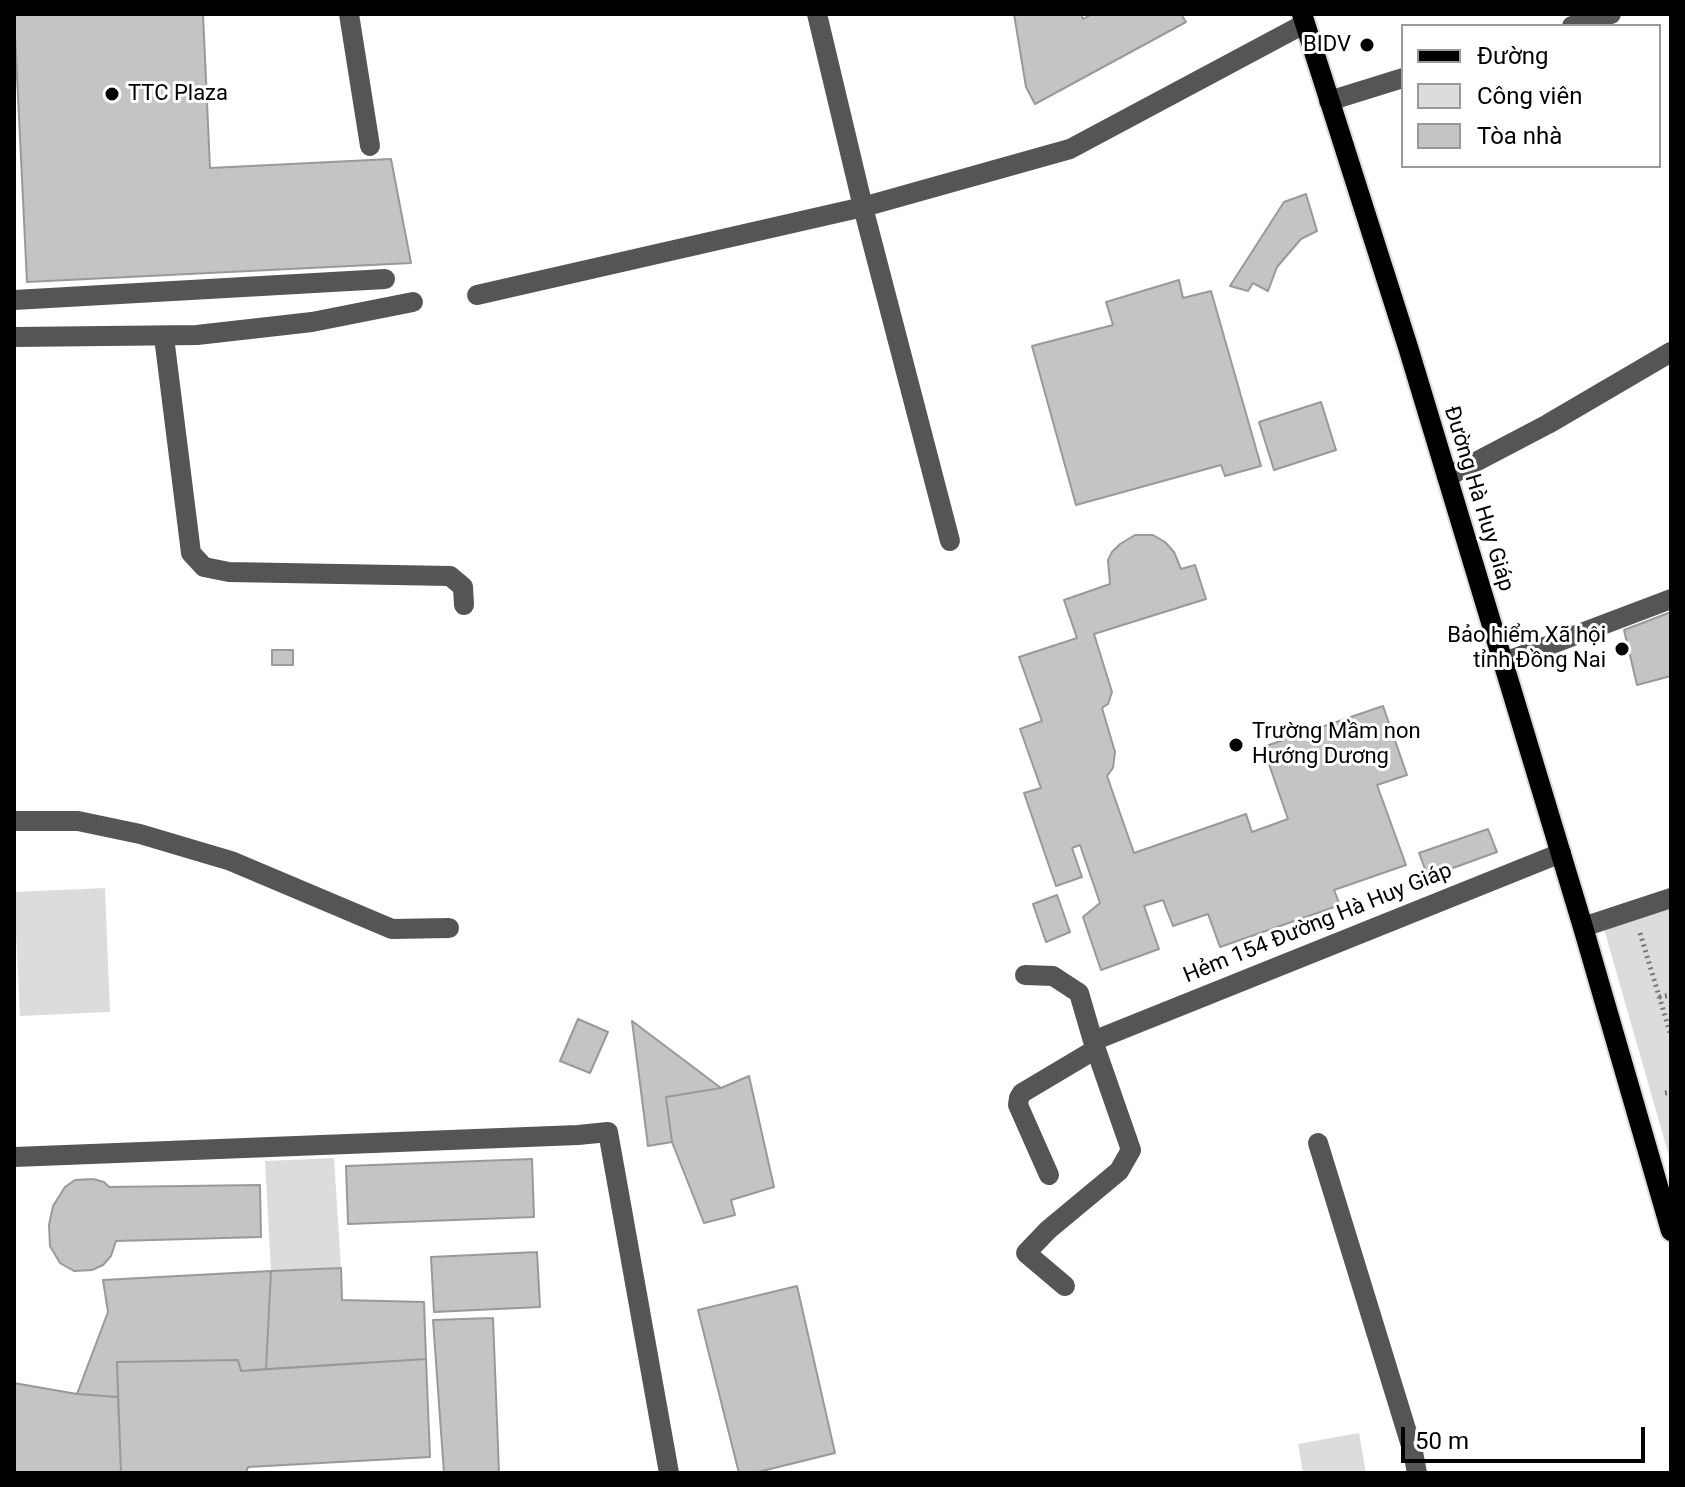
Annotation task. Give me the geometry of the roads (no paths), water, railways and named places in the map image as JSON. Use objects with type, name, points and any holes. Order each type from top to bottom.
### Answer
[{"type":"main road","name":"Đường Hà Huy Giáp","points":[[1303,19],[1408,347],[1671,1231]]},
{"type":"street","points":[[349,14],[370,146]]},
{"type":"street","points":[[817,14],[863,207],[950,541]]},
{"type":"street","points":[[1578,24],[1611,14]]},
{"type":"street","points":[[477,295],[863,207],[1070,149],[1303,19]]},
{"type":"street","points":[[1329,101],[1401,79]]},
{"type":"street","points":[[14,300],[385,279]]},
{"type":"street","points":[[14,337],[197,335],[312,322],[413,302]]},
{"type":"street","points":[[164,337],[191,553],[204,567],[229,572],[450,576],[463,587],[464,605]]},
{"type":"street","points":[[1447,477],[1548,424],[1671,352]]},
{"type":"street","points":[[1502,663],[1671,599]]},
{"type":"street","points":[[14,821],[78,821],[140,834],[231,861],[392,929],[449,928]]},
{"type":"street","name":"Hẻm 154 Đường Hà Huy Giáp","points":[[1049,1175],[1018,1105],[1019,1098],[1094,1045],[1561,853]]},
{"type":"street","points":[[1583,927],[1671,898]]},
{"type":"street","points":[[1025,975],[1053,976],[1079,993],[1131,1150],[1119,1171],[1048,1230],[1026,1253],[1065,1286]]},
{"type":"street","points":[[14,1157],[608,1132],[669,1473]]},
{"type":"street","points":[[1318,1143],[1417,1473]]},
{"type":"place","name":"BIDV","points":[[1367,45]]},
{"type":"place","name":"TTC Plaza","points":[[112,94]]},
{"type":"place","name":"Bảo hiểm Xã hội tỉnh Đồng Nai","points":[[1622,649]]},
{"type":"place","name":"Trường Mầm non Hướng Dương","points":[[1236,745]]}]
